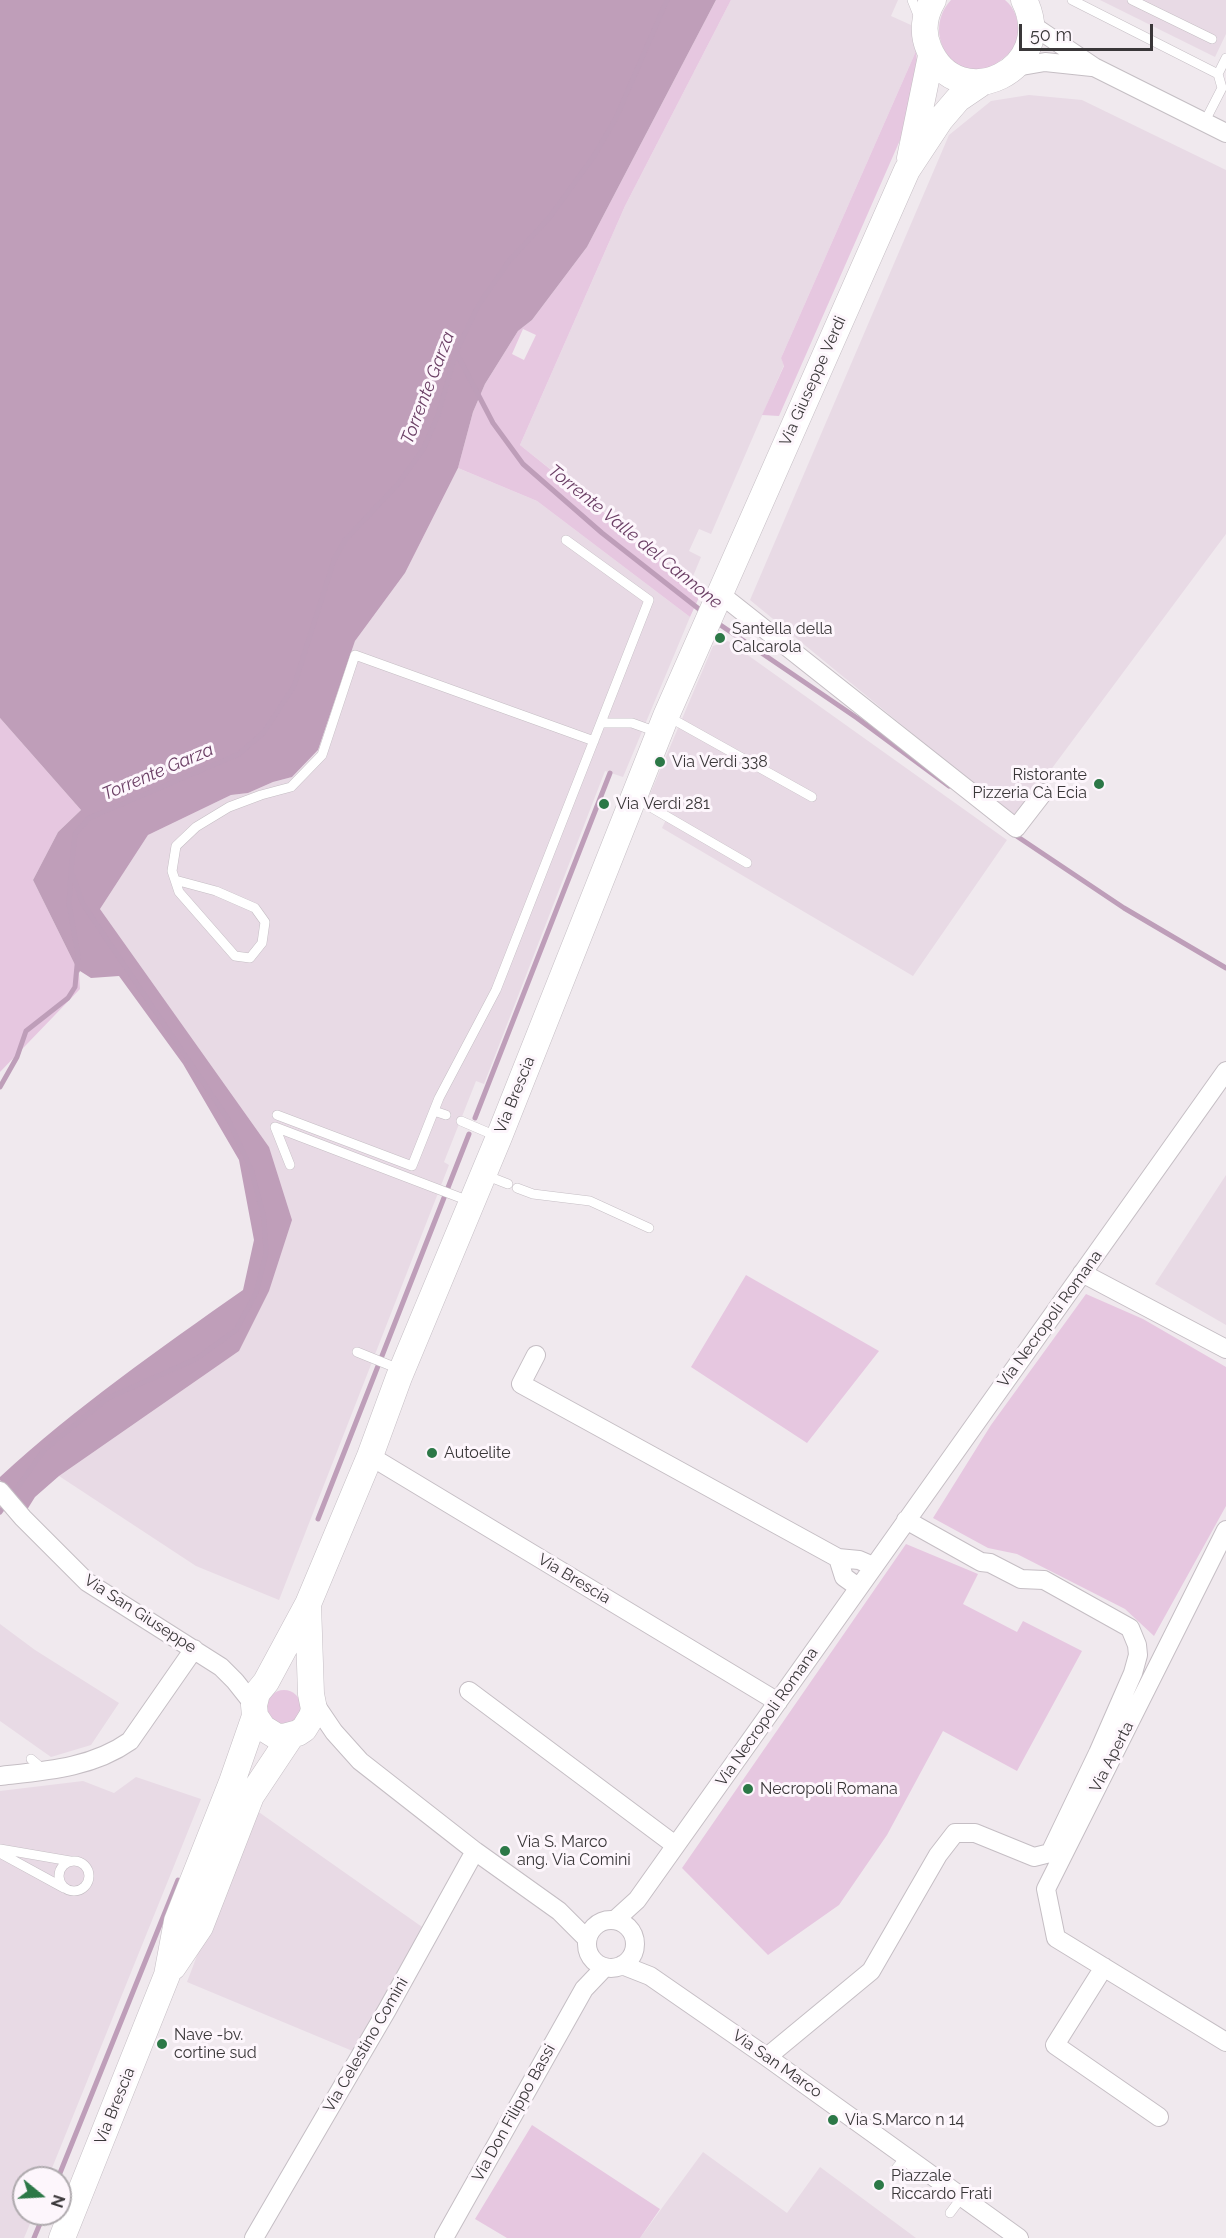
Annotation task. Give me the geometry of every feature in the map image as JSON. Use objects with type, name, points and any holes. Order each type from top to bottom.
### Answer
[{"type":"main road","points":[[924,32],[925,16],[933,0]]},
{"type":"main road","points":[[1016,67],[1025,55],[1032,25],[1024,0]]},
{"type":"main road","name":"Via Giuseppe Verdi","points":[[907,170],[931,56],[924,32]]},
{"type":"main road","points":[[931,56],[941,68],[953,76],[968,82],[983,82]]},
{"type":"main road","name":"Via Giuseppe Verdi","points":[[665,718],[907,170],[940,120],[958,99],[983,82],[1001,78],[1016,67]]},
{"type":"main road","name":"Via Brescia","points":[[62,2238],[167,1975],[177,1921],[232,1782],[259,1698],[308,1604],[370,1456],[395,1367],[464,1199],[483,1174],[499,1137],[665,718]]},
{"type":"main road","name":"Via Brescia","points":[[167,1975],[200,1928],[251,1796],[293,1735],[309,1723],[312,1716],[308,1604]]},
{"type":"main road","points":[[293,1735],[276,1736],[263,1728],[259,1698],[280,1677],[295,1679],[307,1688],[312,1698]]},
{"type":"street","points":[[1032,25],[1094,67],[1226,134]]},
{"type":"street","points":[[1016,67],[1045,62],[1094,67]]},
{"type":"street","points":[[712,609],[1016,828],[1043,793]]},
{"type":"street","name":"Via Necropoli Romana","points":[[615,1920],[638,1900],[1226,1071]]},
{"type":"street","points":[[1082,1273],[1226,1349]]},
{"type":"street","points":[[536,1354],[521,1384],[810,1549],[838,1558],[859,1560],[873,1566]]},
{"type":"street","name":"Via Brescia","points":[[370,1456],[778,1702]]},
{"type":"street","name":"Via San Giuseppe","points":[[0,1491],[23,1518],[87,1582],[194,1649],[259,1698]]},
{"type":"street","name":"Via Aperta","points":[[767,2057],[871,1971],[938,1855],[955,1833],[975,1833],[1034,1857],[1050,1853],[1098,1753],[1133,1673],[1138,1655],[1137,1645],[1130,1628],[1044,1580],[1021,1579],[990,1563],[981,1562],[906,1520]]},
{"type":"street","name":"Via Aperta","points":[[1226,1530],[1046,1889],[1056,1938],[1226,2042]]},
{"type":"street","points":[[838,1558],[844,1577],[858,1587]]},
{"type":"street","points":[[0,1776],[46,1771],[98,1759],[130,1741],[194,1649]]},
{"type":"street","points":[[469,1691],[675,1845]]},
{"type":"street","points":[[312,1698],[334,1732],[360,1761],[475,1851],[559,1911],[606,1951]]},
{"type":"street","points":[[293,1735],[334,1732]]},
{"type":"street","name":"Via Celestino Comini","points":[[254,2238],[387,2010],[475,1851]]},
{"type":"street","name":"Via Necropoli Romana","points":[[633,1934],[638,1900]]},
{"type":"street","points":[[605,1920],[615,1920],[628,1926],[635,1943],[606,1951],[605,1920]]},
{"type":"street","name":"Via San Marco","points":[[606,1951],[650,1976],[767,2057],[1019,2238]]},
{"type":"street","name":"Via Don Filippo Bassi","points":[[444,2238],[606,1951]]},
{"type":"street","points":[[1104,1967],[1055,2045],[1159,2117]]},
{"type":"lane","points":[[912,0],[924,32]]},
{"type":"lane","points":[[1072,0],[1218,75]]},
{"type":"lane","points":[[1132,0],[1212,39]]},
{"type":"lane","points":[[1204,123],[1222,88],[1218,75],[1226,58]]},
{"type":"lane","points":[[277,1115],[412,1166],[434,1111],[496,990],[649,600],[566,540]]},
{"type":"lane","points":[[175,880],[216,891],[255,908],[266,922],[262,944],[250,958],[235,956],[179,892],[172,872],[176,846],[196,827],[229,807],[291,787],[322,755],[355,655],[594,741]]},
{"type":"lane","points":[[602,723],[632,723],[665,718],[812,797]]},
{"type":"lane","points":[[633,798],[747,863]]},
{"type":"lane","points":[[434,1111],[446,1115]]},
{"type":"lane","points":[[460,1121],[499,1137]]},
{"type":"lane","points":[[290,1165],[275,1126],[464,1199]]},
{"type":"lane","points":[[483,1174],[508,1184]]},
{"type":"lane","points":[[518,1188],[532,1194],[590,1201],[649,1228]]},
{"type":"lane","points":[[357,1352],[395,1367]]},
{"type":"lane","points":[[31,1759],[46,1771]]},
{"type":"lane","points":[[0,1851],[79,1862],[85,1866],[89,1879],[85,1886],[77,1891],[64,1888],[0,1851]]},
{"type":"lane","points":[[64,1888],[59,1880],[60,1870],[70,1862]]},
{"type":"lane","points":[[894,2171],[906,2156]]},
{"type":"lane","points":[[950,2212],[962,2196]]},
{"type":"shaded area","points":[[0,0],[716,0],[587,247],[532,320],[518,331],[485,384],[473,412],[458,468],[405,573],[355,641],[318,750],[292,777],[248,793],[231,795],[148,835],[100,909],[269,1147],[292,1220],[269,1291],[239,1351],[59,1476],[35,1497],[25,1513],[0,1477],[88,1403],[243,1290],[254,1240],[239,1160],[183,1064],[119,976],[91,978],[80,971],[79,973],[33,880],[58,832],[81,810],[0,718]]},
{"type":"shaded area","points":[[716,0],[731,0],[625,206],[520,445],[702,591],[690,617],[537,501],[458,468],[473,412],[485,384],[518,331],[532,320],[587,247]],"holes":[[[523,329],[536,335],[524,360],[512,354]]]},
{"type":"shaded area","points":[[731,0],[898,0],[891,16],[911,25],[916,51],[781,358],[784,365],[711,534],[699,529],[689,551],[701,557],[691,581],[520,445],[625,206]]},
{"type":"shaded area","points":[[951,0],[1005,0],[1014,11],[1018,24],[1016,42],[1011,52],[991,67],[976,71],[953,62],[945,52],[940,40],[939,26],[943,13]]},
{"type":"shaded area","points":[[1100,0],[1226,0],[1226,34],[1215,57]]},
{"type":"shaded area","points":[[916,51],[918,74],[904,131],[779,416],[762,415],[784,366],[781,358]]},
{"type":"shaded area","points":[[1029,95],[1082,100],[1226,170],[1226,534],[1015,818],[750,600],[949,135],[991,101]]},
{"type":"shaded area","points":[[458,468],[537,501],[690,617],[623,777],[605,771],[484,1084],[476,1081],[444,1162],[449,1165],[279,1600],[196,1566],[59,1476],[239,1351],[269,1147],[100,909],[148,835],[231,795],[248,793],[292,777],[318,751],[355,641],[405,573]]},
{"type":"shaded area","points":[[728,641],[1007,840],[913,976],[662,828],[670,811],[650,794],[713,646]]},
{"type":"shaded area","points":[[0,718],[81,810],[58,832],[33,880],[79,973],[80,989],[0,1072]]},
{"type":"shaded area","points":[[1226,1175],[1226,1325],[1155,1284]]},
{"type":"shaded area","points":[[746,1275],[879,1351],[807,1443],[691,1367]]},
{"type":"shaded area","points":[[1086,1294],[1143,1319],[1226,1367],[1226,1506],[1154,1636],[1125,1609],[1017,1554],[988,1548],[933,1518],[991,1425]]},
{"type":"shaded area","points":[[906,1544],[978,1574],[963,1604],[1017,1632],[1023,1621],[1082,1651],[1017,1771],[943,1731],[887,1835],[839,1905],[768,1955],[682,1868]]},
{"type":"shaded area","points":[[0,1624],[35,1650],[119,1703],[91,1745],[51,1757],[0,1721]]},
{"type":"shaded area","points":[[284,1690],[296,1695],[301,1707],[296,1719],[284,1724],[272,1719],[267,1707],[272,1695]]},
{"type":"shaded area","points":[[136,1777],[201,1799],[53,2166],[12,2166],[12,2226],[29,2226],[24,2238],[0,2238],[0,1791],[83,1781],[114,1793]]},
{"type":"shaded area","points":[[253,1808],[425,1929],[355,2052],[187,1982]]},
{"type":"shaded area","points":[[532,2125],[660,2209],[640,2238],[507,2238],[475,2219]]},
{"type":"shaded area","points":[[703,2152],[787,2213],[820,2167],[916,2238],[640,2238]]},
{"type":"waterway","name":"Torrente Garza","points":[[0,1512],[44,1450],[108,1398],[196,1359],[236,1330],[256,1293],[266,1253],[264,1218],[251,1169],[228,1119],[83,904],[71,870],[75,834],[89,818],[239,754],[264,732],[294,686],[334,560],[345,540],[398,484],[424,448],[438,415],[456,352],[478,306],[509,261],[549,218],[594,156],[616,118],[667,0]]},
{"type":"waterway","name":"Torrente Valle del Cannone","points":[[456,352],[493,423],[523,464],[602,533],[704,613]]},
{"type":"waterway","name":"Torrente Valle del Cannone","points":[[716,622],[857,718],[949,786]]},
{"type":"waterway","points":[[475,1118],[610,773]]},
{"type":"waterway","name":"Torrente Valle del Cannone","points":[[1012,833],[1124,908],[1226,968]]},
{"type":"waterway","points":[[0,1087],[17,1057],[26,1031],[68,998],[75,987],[78,955],[69,904],[71,872]]},
{"type":"waterway","points":[[318,1519],[469,1134]]},
{"type":"waterway","points":[[63,2166],[178,1880]]},
{"type":"waterway","points":[[34,2238],[39,2226]]},
{"type":"place","name":"Santella della Calcarola","points":[[720,638]]},
{"type":"place","name":"Via Verdi 338","points":[[660,762]]},
{"type":"place","name":"Ristorante Pizzeria Cà Ecia","points":[[1099,784]]},
{"type":"place","name":"Via Verdi 281","points":[[604,804]]},
{"type":"place","name":"Autoelite","points":[[432,1453]]},
{"type":"place","name":"Necropoli Romana","points":[[748,1789]]},
{"type":"place","name":"Via S. Marco ang. Via Comini","points":[[505,1851]]},
{"type":"place","name":"Nave -bv. cortine sud","points":[[162,2044]]},
{"type":"place","name":"Via S.Marco n 14","points":[[833,2120]]},
{"type":"place","name":"Piazzale Riccardo Frati","points":[[879,2185]]}]
